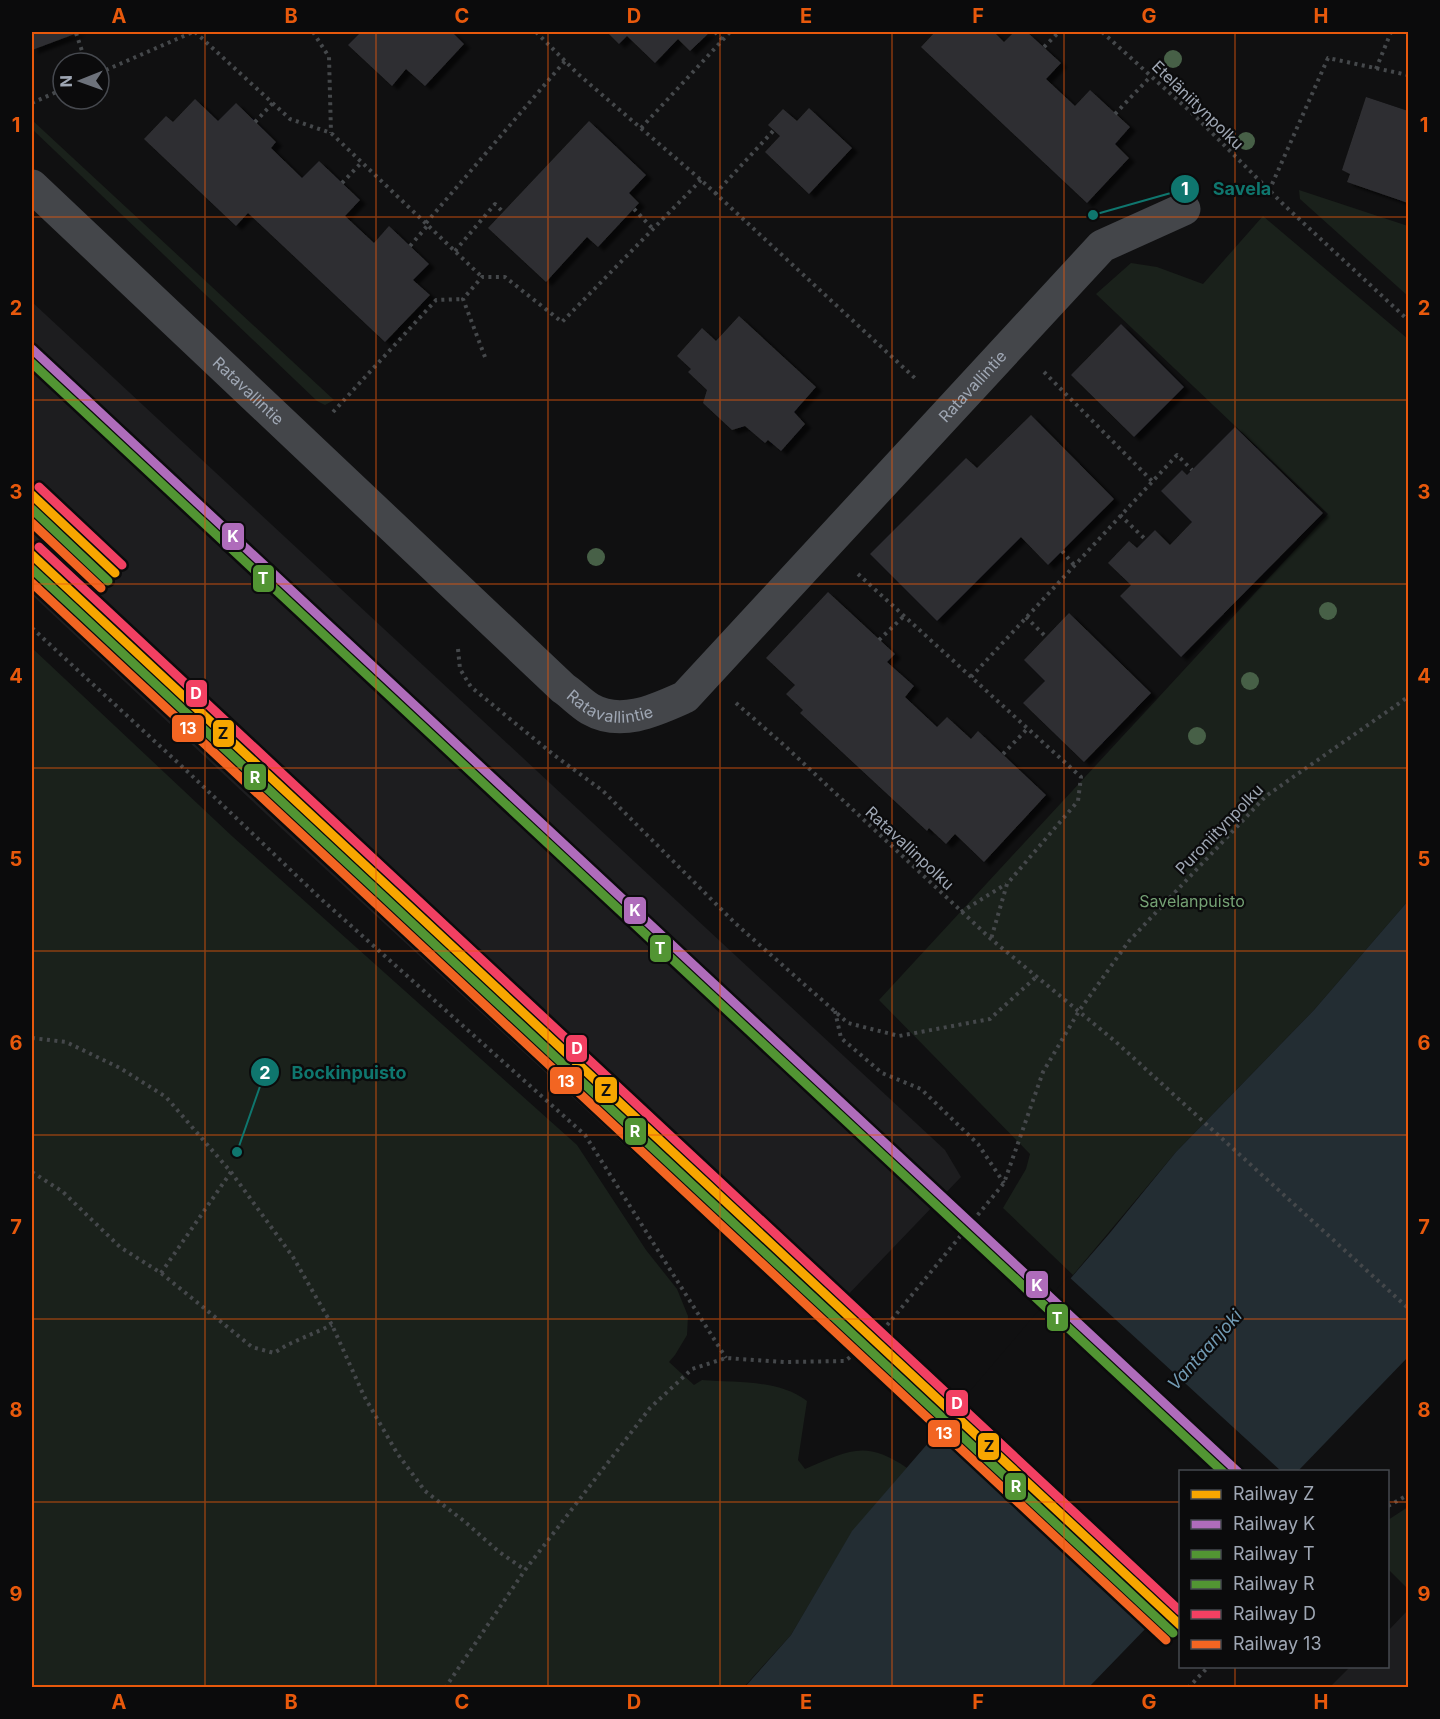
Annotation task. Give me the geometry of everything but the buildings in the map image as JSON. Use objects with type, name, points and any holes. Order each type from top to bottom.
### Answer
[{"type":"street","name":"Ratavallintie","points":[[32,186],[564,688],[590,709],[620,717],[651,712],[685,697],[1102,246],[1184,209]]},
{"type":"path","points":[[176,32],[178,38]]},
{"type":"path","points":[[111,68],[194,32],[290,119],[332,133],[482,277],[504,277],[562,322],[701,180]]},
{"type":"path","points":[[313,32],[329,57],[332,133]]},
{"type":"path","points":[[536,32],[565,61],[701,180],[927,389]]},
{"type":"path","points":[[715,32],[723,40]]},
{"type":"path","points":[[641,128],[730,32]]},
{"type":"path","points":[[1044,47],[1059,32]]},
{"type":"path","name":"Eteläniitynpolku","points":[[1102,32],[1192,113],[1269,191],[1408,320]]},
{"type":"path","points":[[1376,69],[1391,32]]},
{"type":"path","points":[[76,33],[82,51]]},
{"type":"path","points":[[1269,191],[1328,58],[1408,75]]},
{"type":"path","points":[[410,246],[565,61]]},
{"type":"path","points":[[1115,114],[1151,76]]},
{"type":"path","points":[[32,103],[51,94]]},
{"type":"path","points":[[255,122],[273,103]]},
{"type":"path","points":[[715,194],[774,130]]},
{"type":"path","points":[[342,183],[362,162]]},
{"type":"path","points":[[455,251],[495,204],[502,212]]},
{"type":"path","points":[[634,209],[653,229]]},
{"type":"path","points":[[333,412],[436,300],[463,299],[482,277]]},
{"type":"path","points":[[463,299],[485,357]]},
{"type":"path","points":[[1048,375],[1152,481]]},
{"type":"path","points":[[971,677],[1177,454],[1192,470]]},
{"type":"path","points":[[1120,515],[1145,539]]},
{"type":"path","points":[[826,545],[1081,777],[1078,801],[1006,884],[961,912]]},
{"type":"path","points":[[1062,551],[1074,565]]},
{"type":"path","points":[[473,603],[457,652],[460,669],[471,687],[554,755],[603,791],[736,924],[848,1023],[899,1036],[990,1019],[1036,977]]},
{"type":"path","points":[[879,640],[904,616]]},
{"type":"path","points":[[1026,617],[1046,637]]},
{"type":"path","points":[[32,628],[321,899],[585,1135],[726,1358]]},
{"type":"path","name":"Ratavallinpolku","points":[[729,696],[794,754],[961,912],[1116,1042],[1408,1308]]},
{"type":"path","name":"Puroniitynpolku","points":[[1004,1183],[1043,1072],[1079,1011],[1129,941],[1266,796],[1408,697]]},
{"type":"path","points":[[1003,754],[1028,729]]},
{"type":"path","points":[[991,939],[1006,884]]},
{"type":"path","points":[[445,1688],[525,1570],[650,1408],[692,1369],[726,1358],[784,1362],[845,1361],[879,1335],[1004,1183],[978,1144],[921,1089],[882,1073],[841,1038],[835,1011]]},
{"type":"path","points":[[32,1038],[66,1042],[120,1068],[166,1097],[231,1172],[293,1257],[332,1325],[364,1396],[397,1454],[424,1491],[525,1570]]},
{"type":"path","points":[[32,1172],[63,1192],[120,1247],[161,1273],[252,1347],[274,1353],[332,1325]]},
{"type":"path","points":[[161,1273],[231,1172]]},
{"type":"path","points":[[1389,1505],[1408,1495]]},
{"type":"path","points":[[1188,1688],[1207,1668]]},
{"type":"shaded area","points":[[32,302],[945,1150],[961,1177],[819,1325],[32,595]]},
{"type":"shaded area","points":[[1408,1610],[1408,1687],[1330,1687],[1349,1668],[1389,1668],[1389,1630]]},
{"type":"green space","points":[[32,120],[334,400],[325,405],[317,401],[32,129]]},
{"type":"green space","points":[[1299,190],[1408,226],[1408,296],[1300,199]]},
{"type":"green space","name":"Savelanpuisto","points":[[1263,216],[1408,339],[1408,901],[1314,1010],[1176,1152],[1073,1275],[1003,1208],[1026,1169],[1030,1154],[879,1000],[1328,514],[1096,294],[1131,263],[1157,267],[1203,284]]},
{"type":"green space","points":[[32,648],[233,837],[577,1145],[646,1250],[677,1289],[688,1316],[687,1335],[669,1362],[694,1385],[702,1380],[756,1383],[783,1389],[807,1401],[798,1460],[805,1469],[833,1457],[856,1451],[879,1453],[907,1468],[852,1532],[791,1635],[744,1687],[32,1687]]},
{"type":"green space","points":[[1408,1507],[1408,1589],[1389,1570],[1389,1519]]},
{"type":"water","name":"Vantaanjoki","points":[[1408,901],[1408,1357],[1299,1470],[1179,1470],[1179,1594],[1089,1687],[744,1688],[791,1635],[852,1531],[1109,1234],[1176,1152],[1314,1010]]},
{"type":"pier","points":[[1068,1276],[1280,1470],[1179,1470],[1179,1598],[1149,1630],[935,1432]]},
{"type":"rail line","name":"K","points":[[32,349],[1236,1470]]},
{"type":"rail line","name":"T","points":[[32,363],[1221,1470]]},
{"type":"rail line","name":"D","points":[[39,487],[122,565]]},
{"type":"rail line","name":"Z","points":[[32,495],[115,573]]},
{"type":"rail line","name":"R","points":[[32,509],[108,581]]},
{"type":"rail line","name":"13","points":[[32,523],[101,588]]},
{"type":"rail line","name":"D","points":[[39,547],[1179,1610]]},
{"type":"rail line","name":"Z","points":[[32,555],[1179,1624]]},
{"type":"rail line","name":"R","points":[[32,569],[1173,1633]]},
{"type":"rail line","name":"13","points":[[32,583],[1166,1640]]},
{"type":"place","name":"Savela","points":[[1093,215]]},
{"type":"place","name":"Bockinpuisto","points":[[237,1152]]}]
